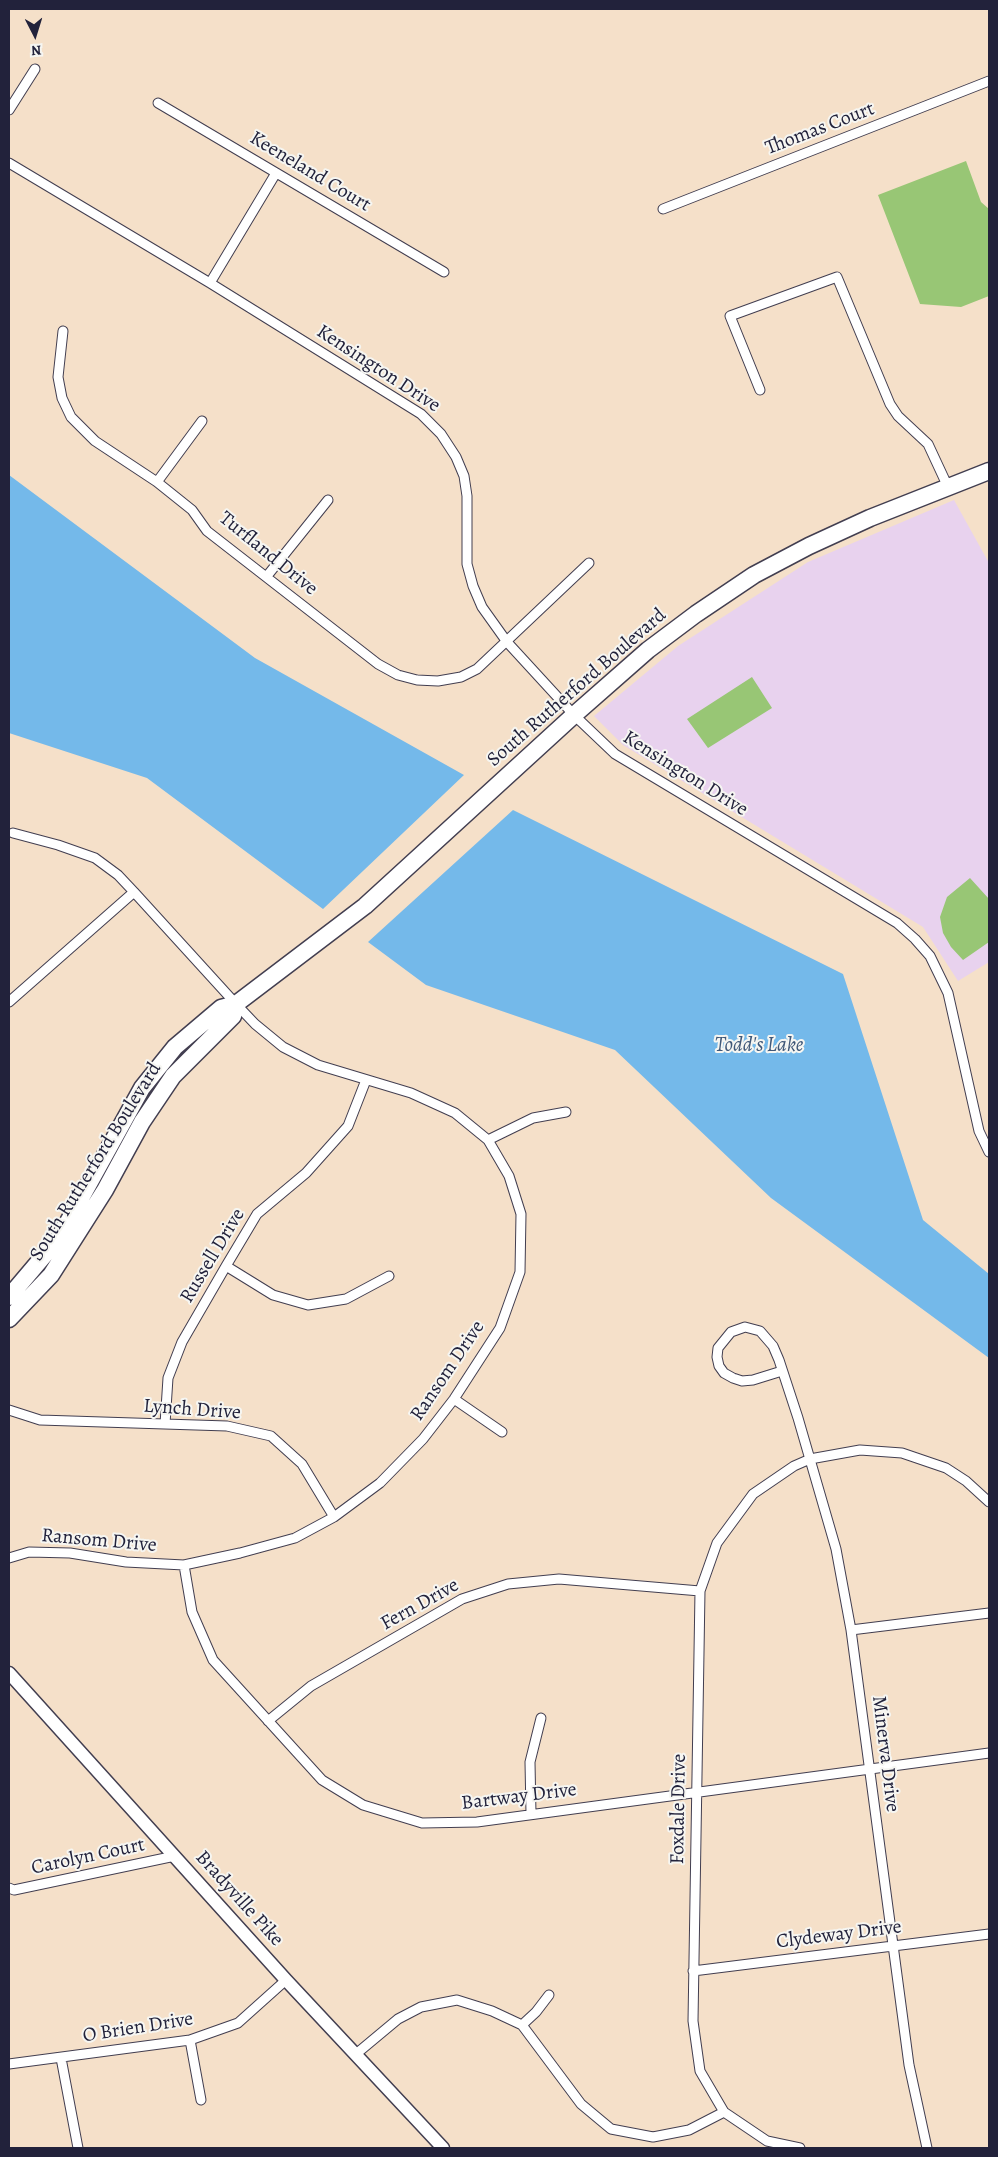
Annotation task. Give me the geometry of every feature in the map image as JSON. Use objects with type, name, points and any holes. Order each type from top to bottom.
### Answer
[{"type":"highway","name":"South Rutherford Boulevard","points":[[9,1297],[59,1238],[142,1088],[175,1047],[221,1008],[236,1004],[365,906],[574,715],[648,650],[696,614],[754,575],[809,546],[870,518],[989,471]]},
{"type":"highway","name":"South Rutherford Boulevard","points":[[9,1319],[51,1275],[105,1190],[142,1122],[173,1076],[234,1016],[236,1004]]},
{"type":"main road","name":"Bradyville Pike","points":[[9,1672],[286,1980],[443,2148]]},
{"type":"street","points":[[9,110],[35,69]]},
{"type":"street","name":"Thomas Court","points":[[663,209],[989,81]]},
{"type":"street","name":"Keeneland Court","points":[[158,103],[444,272]]},
{"type":"street","name":"Kensington Drive","points":[[9,163],[210,283],[421,414],[441,434],[456,457],[464,476],[467,496],[468,564],[473,586],[482,607],[507,642],[574,715],[615,754],[897,923],[915,939],[930,956],[948,993],[979,1131],[989,1152]]},
{"type":"street","points":[[210,283],[276,173]]},
{"type":"street","points":[[760,390],[730,316],[838,277],[890,404],[898,416],[928,444],[948,487]]},
{"type":"street","name":"Turfland Drive","points":[[63,331],[58,377],[62,398],[71,417],[95,441],[157,482],[192,510],[207,531],[378,664],[398,675],[417,680],[438,681],[461,677],[477,669],[589,563]]},
{"type":"street","points":[[157,482],[202,421]]},
{"type":"street","points":[[267,576],[328,500]]},
{"type":"street","name":"Ransom Drive","points":[[9,1558],[29,1552],[70,1553],[126,1562],[184,1565],[240,1553],[295,1538],[334,1516],[380,1484],[423,1439],[454,1399],[500,1328],[520,1272],[521,1214],[509,1176],[488,1140],[455,1113],[411,1093],[318,1065],[283,1047],[255,1024],[118,875],[95,858],[58,845],[10,833]]},
{"type":"street","points":[[9,1002],[134,892]]},
{"type":"street","name":"Russell Drive","points":[[165,1424],[168,1378],[182,1342],[226,1266],[257,1214],[306,1173],[348,1126],[366,1080]]},
{"type":"street","points":[[488,1140],[533,1118],[566,1112]]},
{"type":"street","points":[[226,1266],[273,1295],[308,1305],[346,1299],[389,1276]]},
{"type":"street","name":"Minerva Drive","points":[[782,1371],[753,1380],[742,1381],[733,1378],[724,1373],[719,1366],[718,1348],[734,1330],[745,1328],[755,1329],[764,1334],[770,1342],[782,1371],[836,1549],[851,1630],[909,2065],[927,2148]]},
{"type":"street","points":[[454,1399],[502,1432]]},
{"type":"street","name":"Lynch Drive","points":[[9,1410],[40,1420],[227,1426],[271,1436],[302,1464],[334,1516]]},
{"type":"street","name":"Foxdale Drive","points":[[800,2148],[767,2141],[724,2112],[700,2071],[692,2021],[700,1591],[717,1542],[753,1494],[794,1466],[810,1459],[860,1450],[902,1453],[946,1468],[966,1481],[989,1502]]},
{"type":"street","name":"Bartway Drive","points":[[184,1565],[192,1612],[213,1660],[322,1780],[363,1805],[422,1823],[477,1822],[989,1753]]},
{"type":"street","name":"Fern Drive","points":[[268,1721],[311,1686],[462,1599],[508,1584],[559,1579],[700,1591]]},
{"type":"street","points":[[851,1630],[989,1614]]},
{"type":"street","points":[[531,1814],[530,1762],[541,1718]]},
{"type":"street","name":"Carolyn Court","points":[[9,1888],[14,1890],[175,1856]]},
{"type":"street","name":"Clydeway Drive","points":[[693,1971],[989,1934]]},
{"type":"street","name":"O Brien Drive","points":[[9,2064],[190,2040],[238,2023],[286,1980]]},
{"type":"street","points":[[522,2025],[549,1996]]},
{"type":"street","points":[[356,2054],[398,2019],[421,2007],[457,2000],[492,2011],[522,2025],[581,2104],[611,2129],[653,2137],[689,2130],[724,2112]]},
{"type":"street","points":[[190,2040],[201,2100]]},
{"type":"street","points":[[61,2058],[78,2148]]},
{"type":"shaded area","points":[[954,500],[989,563],[989,962],[958,981],[923,927],[623,745],[594,716],[678,646],[808,562]]},
{"type":"green space","points":[[966,161],[981,202],[989,209],[989,296],[961,307],[920,304],[878,195]]},
{"type":"green space","points":[[752,677],[772,708],[708,748],[687,719]]},
{"type":"green space","points":[[970,878],[989,899],[989,942],[963,960],[951,947],[943,933],[940,917],[947,897]]},
{"type":"water","points":[[9,475],[255,658],[464,775],[323,909],[147,778],[9,733]]},
{"type":"water","name":"Todd's Lake","points":[[513,810],[843,974],[923,1220],[989,1274],[989,1358],[771,1198],[615,1050],[426,985],[368,942]]}]
